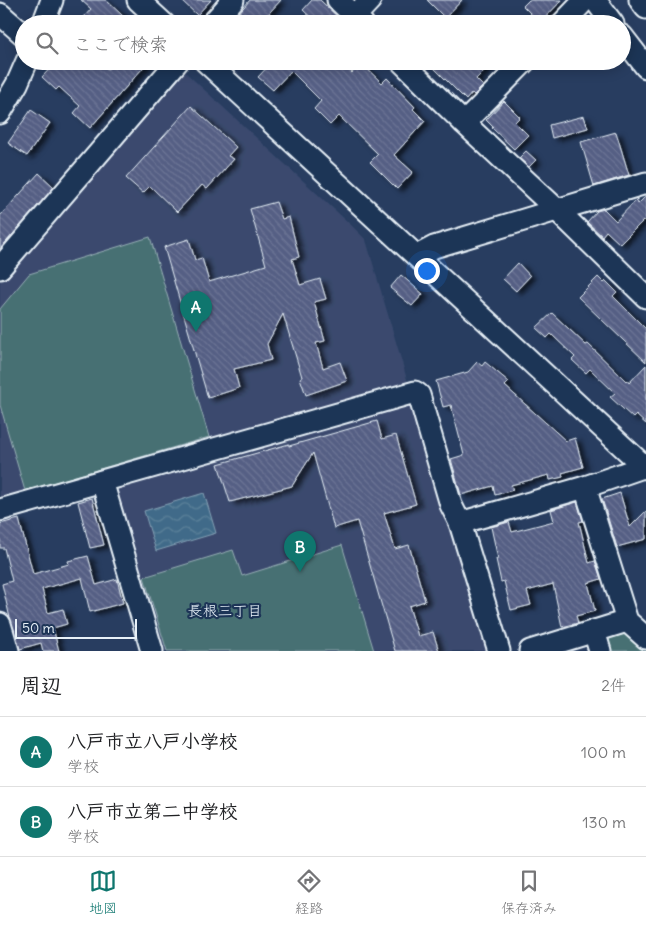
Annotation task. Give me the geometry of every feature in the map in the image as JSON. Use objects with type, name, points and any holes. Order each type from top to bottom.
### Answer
[{"type":"street","points":[[46,15],[52,0]]},
{"type":"street","points":[[138,0],[154,15]]},
{"type":"street","points":[[220,15],[233,0]]},
{"type":"street","points":[[338,0],[354,15]]},
{"type":"street","points":[[362,15],[370,0]]},
{"type":"street","points":[[571,15],[585,0]]},
{"type":"street","points":[[595,0],[606,15]]},
{"type":"street","points":[[640,0],[646,8]]},
{"type":"street","points":[[0,14],[15,27]]},
{"type":"street","points":[[631,48],[646,67]]},
{"type":"street","points":[[0,113],[23,70]]},
{"type":"street","points":[[0,268],[170,70]]},
{"type":"street","points":[[215,70],[646,467],[585,487],[460,523]]},
{"type":"street","points":[[410,70],[646,297]]},
{"type":"street","points":[[464,124],[516,70]]},
{"type":"street","points":[[417,256],[434,247],[646,183]]},
{"type":"street","points":[[0,510],[415,392],[419,394],[451,505],[460,523],[499,651]]},
{"type":"street","points":[[102,481],[152,651]]},
{"type":"street","points":[[585,487],[627,621],[646,638]]},
{"type":"street","points":[[530,651],[627,621]]},
{"type":"street","points":[[0,624],[8,651]]},
{"type":"street","points":[[594,631],[600,651]]},
{"type":"shaded area","points":[[184,71],[366,240],[409,386],[0,503],[0,279],[177,73]]},
{"type":"shaded area","points":[[407,402],[415,406],[488,651],[159,651],[111,494],[118,485]]},
{"type":"green space","points":[[150,237],[209,437],[25,491],[0,405],[0,309],[29,274]]},
{"type":"green space","points":[[342,545],[374,651],[167,651],[144,577],[233,550],[242,576]]},
{"type":"green space","points":[[620,629],[646,647],[646,651],[609,651],[606,640],[610,632]]},
{"type":"water","points":[[204,493],[216,533],[156,551],[144,511]]},
{"type":"building","points":[[81,0],[106,0],[122,15],[86,15],[91,9]]},
{"type":"building","points":[[181,0],[211,0],[197,15]]},
{"type":"building","points":[[250,0],[281,0],[267,15],[237,15]]},
{"type":"building","points":[[312,0],[320,0],[336,15],[308,15],[303,10]]},
{"type":"building","points":[[427,0],[462,0],[448,15],[442,15]]},
{"type":"building","points":[[529,0],[562,0],[548,15],[532,15],[523,6]]},
{"type":"building","points":[[49,70],[141,70],[90,128],[74,113],[80,106],[59,87],[56,90],[42,77]]},
{"type":"building","points":[[265,70],[349,70],[352,73],[355,70],[368,70],[382,83],[387,78],[415,107],[413,109],[425,121],[394,155],[413,172],[397,189],[370,162],[378,154],[339,116],[330,125],[314,109],[321,101],[291,71],[273,90],[258,77]]},
{"type":"building","points":[[436,70],[485,70],[476,79],[483,86],[474,95],[472,93],[466,100]]},
{"type":"building","points":[[504,101],[520,117],[515,122],[528,135],[514,149],[486,120]]},
{"type":"building","points":[[191,106],[236,147],[228,156],[234,159],[207,189],[202,185],[177,212],[150,186],[143,193],[126,178]]},
{"type":"building","points":[[31,110],[50,123],[27,156],[8,143]]},
{"type":"building","points":[[584,116],[588,128],[552,138],[549,125]]},
{"type":"building","points":[[616,132],[629,175],[594,186],[581,142]]},
{"type":"building","points":[[526,151],[536,160],[529,167],[519,158]]},
{"type":"building","points":[[39,173],[54,187],[0,249],[0,216]]},
{"type":"building","points":[[646,196],[646,218],[620,244],[606,231],[602,236],[587,222],[597,211],[604,209],[616,221],[637,199],[638,204]]},
{"type":"building","points":[[276,202],[282,219],[289,217],[299,257],[292,259],[300,285],[320,279],[326,299],[314,302],[325,341],[316,343],[323,368],[340,362],[347,381],[306,395],[283,314],[267,344],[271,360],[234,369],[239,388],[208,398],[164,247],[189,239],[195,260],[202,258],[209,282],[266,265],[250,209]]},
{"type":"building","points":[[518,263],[530,276],[516,291],[503,279]]},
{"type":"building","points":[[401,275],[423,294],[412,306],[390,288]]},
{"type":"building","points":[[598,277],[604,283],[606,281],[617,292],[613,296],[646,329],[646,362],[578,297]]},
{"type":"building","points":[[552,313],[629,383],[646,365],[646,424],[636,415],[633,418],[610,397],[615,393],[590,369],[586,373],[572,360],[575,357],[551,334],[547,338],[536,328]]},
{"type":"building","points":[[477,362],[482,366],[485,362],[509,382],[505,386],[566,441],[575,438],[583,467],[562,473],[563,477],[550,480],[549,475],[511,485],[513,490],[495,495],[493,486],[461,495],[451,459],[464,455],[451,405],[443,407],[436,381],[468,372]]},
{"type":"building","points":[[377,421],[382,439],[396,435],[416,504],[384,513],[395,549],[409,545],[425,601],[409,606],[418,636],[433,632],[439,651],[395,651],[357,521],[334,528],[313,453],[292,486],[230,502],[218,464]]},
{"type":"building","points":[[620,493],[630,527],[646,511],[646,539],[617,547],[602,499]]},
{"type":"building","points":[[92,498],[104,545],[90,548],[78,502]]},
{"type":"building","points":[[577,502],[583,521],[579,522],[589,563],[595,561],[601,579],[588,583],[595,611],[576,616],[578,623],[562,627],[553,584],[527,591],[531,605],[511,610],[504,581],[501,582],[491,527],[509,522],[512,532],[554,521],[551,510]]},
{"type":"building","points":[[19,519],[33,574],[69,564],[68,561],[88,556],[96,585],[117,579],[123,603],[90,612],[82,578],[42,589],[48,613],[63,609],[67,624],[53,628],[59,651],[43,651],[41,643],[20,649],[10,618],[2,584],[12,581],[4,548],[0,548],[0,524]]},
{"type":"place","name":"八戸市立八戸小学校","points":[[196,332]]},
{"type":"place","name":"八戸市立第二中学校","points":[[300,572]]},
{"type":"district","name":"長根三丁目","points":[[225,610]]}]
